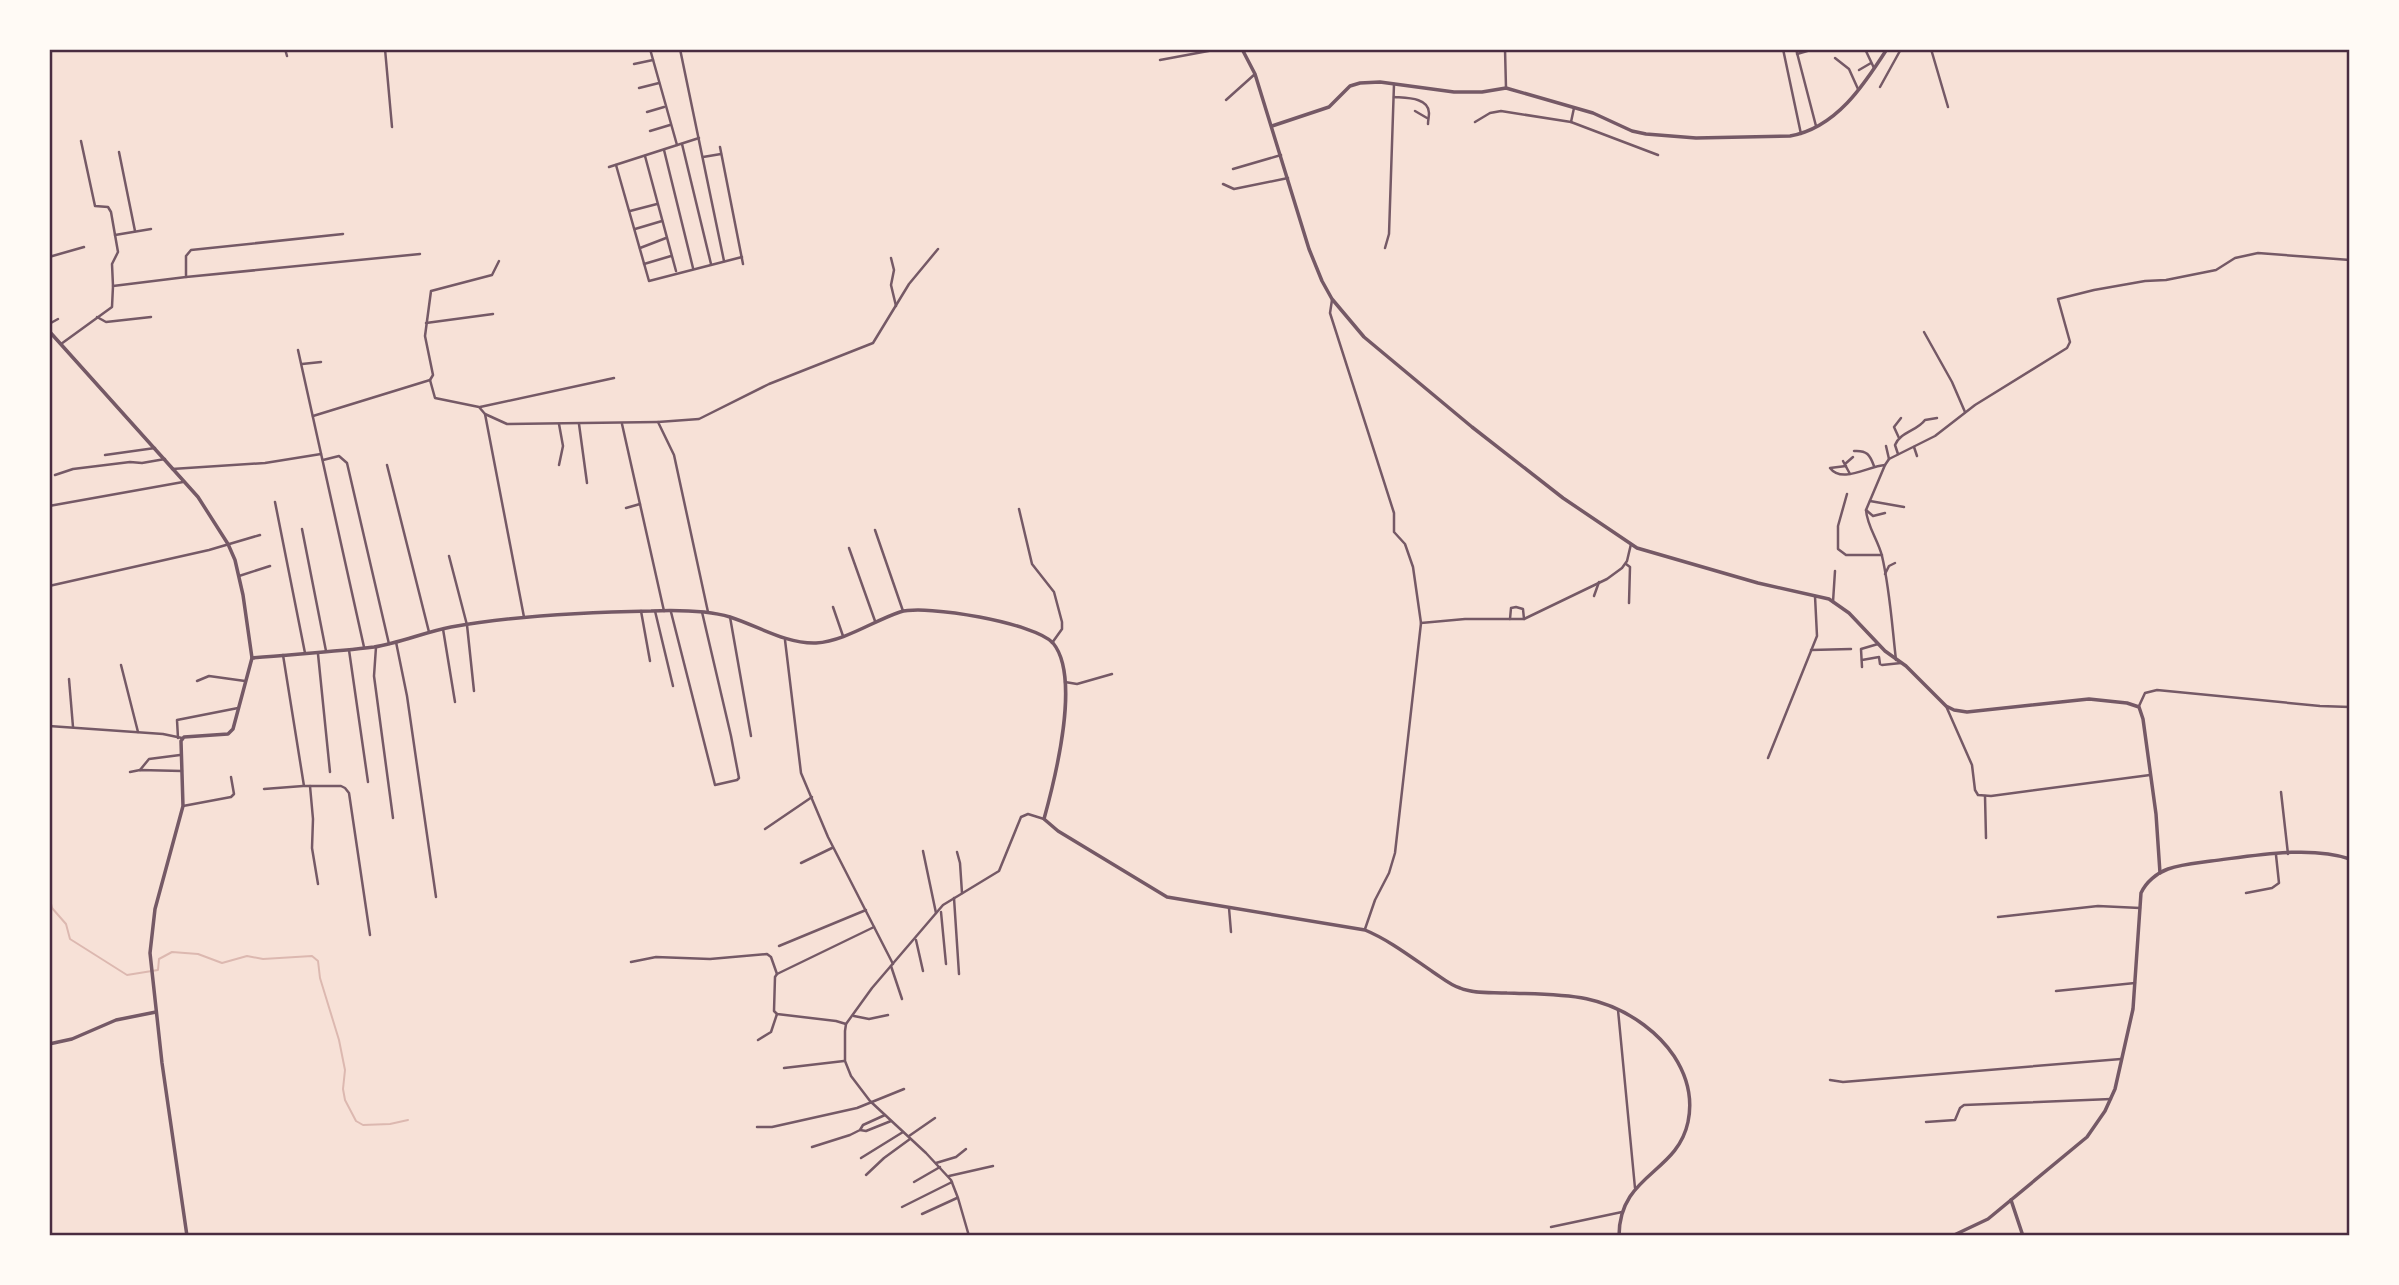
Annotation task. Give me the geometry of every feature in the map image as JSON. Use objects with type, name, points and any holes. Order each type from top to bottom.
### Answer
[{"type":"street","points":[[285,49],[287,56]]},
{"type":"street","points":[[384,49],[392,127]]},
{"type":"street","points":[[650,49],[677,145]]},
{"type":"street","points":[[680,49],[724,261]]},
{"type":"street","points":[[1160,60],[1219,49]]},
{"type":"street","points":[[1242,49],[1255,74],[1310,250],[1332,299],[1364,337],[1442,403],[1563,498],[1637,548],[1833,602],[1863,626],[1878,644],[1946,706],[1972,765],[1976,794],[1985,796],[2150,775]]},
{"type":"street","points":[[1505,49],[1506,88]]},
{"type":"street","points":[[1783,49],[1801,134]]},
{"type":"street","points":[[1796,49],[1816,126]]},
{"type":"street","points":[[1797,54],[1814,49]]},
{"type":"street","points":[[1865,49],[1874,68]]},
{"type":"street","points":[[1272,126],[1329,107],[1350,86],[1360,83],[1394,83],[1454,92],[1482,92],[1506,88],[1593,113],[1632,131],[1646,134],[1696,138],[1801,134],[1833,118],[1858,89],[1886,49]]},
{"type":"street","points":[[1880,87],[1901,49]]},
{"type":"street","points":[[1931,49],[1948,107]]},
{"type":"street","points":[[1835,58],[1849,69],[1858,89]]},
{"type":"street","points":[[634,64],[653,60]]},
{"type":"street","points":[[1859,70],[1871,63]]},
{"type":"street","points":[[1226,100],[1255,74]]},
{"type":"street","points":[[639,88],[659,83]]},
{"type":"street","points":[[1385,248],[1389,234],[1394,83]]},
{"type":"street","points":[[1394,97],[1427,105],[1428,124]]},
{"type":"street","points":[[647,111],[665,106]]},
{"type":"street","points":[[1571,121],[1574,109]]},
{"type":"street","points":[[1415,111],[1427,118]]},
{"type":"street","points":[[1475,122],[1490,113],[1502,111],[1571,121],[1658,155]]},
{"type":"street","points":[[650,131],[670,125]]},
{"type":"street","points":[[609,167],[699,138]]},
{"type":"street","points":[[61,344],[112,307],[112,261],[118,252],[110,209],[95,206],[81,141]]},
{"type":"street","points":[[682,144],[711,264]]},
{"type":"street","points":[[720,146],[743,264]]},
{"type":"street","points":[[664,150],[693,268]]},
{"type":"street","points":[[119,152],[135,231]]},
{"type":"street","points":[[703,157],[721,154]]},
{"type":"street","points":[[1233,169],[1281,155]]},
{"type":"street","points":[[645,156],[676,272]]},
{"type":"street","points":[[616,165],[649,281],[742,257]]},
{"type":"street","points":[[1223,184],[1234,189],[1288,178]]},
{"type":"street","points":[[630,211],[657,204]]},
{"type":"street","points":[[635,229],[662,221]]},
{"type":"street","points":[[115,235],[151,229]]},
{"type":"street","points":[[186,278],[186,256],[191,250],[343,234]]},
{"type":"street","points":[[640,248],[666,237]]},
{"type":"street","points":[[49,257],[84,247]]},
{"type":"street","points":[[479,407],[485,414],[503,423],[559,425],[605,421],[622,424],[699,419],[769,384],[869,345],[877,338],[914,278],[938,249]]},
{"type":"street","points":[[1898,661],[1882,555],[1866,517],[1866,510],[1885,465],[1889,459],[1936,436],[1965,412],[2069,346],[2070,339],[2057,302],[2060,298],[2216,270],[2235,257],[2258,253],[2350,260]]},
{"type":"street","points":[[113,286],[420,254]]},
{"type":"street","points":[[644,264],[671,256]]},
{"type":"street","points":[[891,258],[894,270],[891,285],[896,306]]},
{"type":"street","points":[[313,416],[430,380],[433,375],[426,341],[426,323],[431,290],[492,275],[499,261]]},
{"type":"street","points":[[1332,299],[1330,313],[1394,513],[1394,532],[1405,544],[1413,567],[1422,623],[1395,853],[1365,930]]},
{"type":"street","points":[[426,323],[493,314]]},
{"type":"street","points":[[97,317],[106,322],[151,317]]},
{"type":"street","points":[[49,324],[58,319]]},
{"type":"street","points":[[49,331],[155,448],[212,516],[228,544],[239,576],[252,658],[236,724],[228,733],[180,738],[138,732],[49,726]]},
{"type":"street","points":[[1924,332],[1952,382],[1965,412]]},
{"type":"street","points":[[299,350],[364,648]]},
{"type":"street","points":[[302,364],[320,362]]},
{"type":"street","points":[[430,380],[435,398],[479,407],[614,378]]},
{"type":"street","points":[[485,414],[525,619]]},
{"type":"street","points":[[1899,438],[1894,427],[1901,418]]},
{"type":"street","points":[[1899,454],[1895,445],[1899,438],[1925,420],[1937,418]]},
{"type":"street","points":[[658,422],[674,455],[708,612]]},
{"type":"street","points":[[579,423],[587,483]]},
{"type":"street","points":[[622,424],[664,611]]},
{"type":"street","points":[[559,425],[563,446],[559,465]]},
{"type":"street","points":[[1886,446],[1889,459]]},
{"type":"street","points":[[1914,447],[1917,456]]},
{"type":"street","points":[[105,455],[155,448]]},
{"type":"street","points":[[1854,451],[1864,450],[1868,453],[1874,466]]},
{"type":"street","points":[[172,469],[265,463],[321,454]]},
{"type":"street","points":[[323,460],[339,456],[347,463],[389,644]]},
{"type":"street","points":[[1853,457],[1844,464],[1829,468],[1839,476],[1885,465]]},
{"type":"street","points":[[55,475],[130,461],[142,463],[165,460]]},
{"type":"street","points":[[1844,464],[1850,474]]},
{"type":"street","points":[[387,465],[429,632]]},
{"type":"street","points":[[49,506],[184,482]]},
{"type":"street","points":[[1847,494],[1838,526],[1838,549],[1846,555],[1882,555]]},
{"type":"street","points":[[1870,500],[1904,507]]},
{"type":"street","points":[[275,502],[305,653]]},
{"type":"street","points":[[626,508],[640,504]]},
{"type":"street","points":[[1019,509],[1032,564],[1054,592],[1062,622],[1062,629],[1052,643]]},
{"type":"street","points":[[1866,510],[1873,516],[1885,513]]},
{"type":"street","points":[[302,529],[326,651]]},
{"type":"street","points":[[876,530],[903,611]]},
{"type":"street","points":[[49,586],[260,535]]},
{"type":"street","points":[[1422,623],[1465,619],[1524,620],[1599,582],[1626,564],[1631,544]]},
{"type":"street","points":[[849,548],[875,621]]},
{"type":"street","points":[[449,556],[467,625],[474,691]]},
{"type":"street","points":[[1885,574],[1889,566],[1895,563]]},
{"type":"street","points":[[1626,564],[1630,567],[1629,603]]},
{"type":"street","points":[[239,576],[270,566]]},
{"type":"street","points":[[1833,602],[1835,571]]},
{"type":"street","points":[[1594,596],[1599,582]]},
{"type":"street","points":[[1768,758],[1817,636],[1815,596]]},
{"type":"street","points":[[833,607],[843,636]]},
{"type":"street","points":[[1510,619],[1511,608],[1516,607],[1522,609],[1524,620]]},
{"type":"street","points":[[641,611],[650,662]]},
{"type":"street","points":[[252,658],[376,647],[429,632],[467,625],[641,611],[708,612],[730,617],[785,639],[813,643],[843,636],[903,611],[944,612],[1016,625],[1037,632],[1052,643],[1064,667],[1061,754],[1044,819]]},
{"type":"street","points":[[654,611],[673,686]]},
{"type":"street","points":[[671,612],[715,785],[739,778],[702,612]]},
{"type":"street","points":[[730,617],[751,736]]},
{"type":"street","points":[[443,629],[456,702]]},
{"type":"street","points":[[785,639],[800,769],[834,847],[892,965],[902,999]]},
{"type":"street","points":[[396,642],[407,696],[436,897]]},
{"type":"street","points":[[1862,667],[1861,648],[1878,644]]},
{"type":"street","points":[[376,647],[374,676],[393,818]]},
{"type":"street","points":[[349,649],[368,782]]},
{"type":"street","points":[[1811,650],[1849,649],[1848,658]]},
{"type":"street","points":[[318,652],[330,772]]},
{"type":"street","points":[[283,655],[304,786]]},
{"type":"street","points":[[1862,660],[1879,657],[1882,665],[1898,661]]},
{"type":"street","points":[[121,665],[138,732]]},
{"type":"street","points":[[1065,682],[1077,684],[1112,674]]},
{"type":"street","points":[[197,681],[209,676],[247,681]]},
{"type":"street","points":[[69,679],[73,727]]},
{"type":"street","points":[[2160,873],[2156,814],[2139,707],[2145,693],[2157,690],[2350,707]]},
{"type":"street","points":[[1946,706],[1967,712],[2089,699],[2139,707]]},
{"type":"street","points":[[187,1236],[150,966],[151,935],[155,909],[183,806],[177,720],[240,708]]},
{"type":"street","points":[[140,770],[149,758],[181,755]]},
{"type":"street","points":[[130,772],[182,771]]},
{"type":"street","points":[[183,806],[232,797],[234,794],[231,777]]},
{"type":"street","points":[[310,786],[312,848],[318,884]]},
{"type":"street","points":[[264,789],[341,786],[349,793],[370,935]]},
{"type":"street","points":[[2281,792],[2288,854]]},
{"type":"street","points":[[1985,796],[1986,838]]},
{"type":"street","points":[[765,829],[812,797]]},
{"type":"street","points":[[969,1236],[952,1182],[938,1165],[870,1101],[850,1076],[845,1061],[846,1024],[872,988],[940,909],[997,873],[1002,867],[1021,817],[1028,814],[1044,819],[1161,894],[1365,930],[1464,990],[1565,994],[1618,1008],[1660,1038],[1681,1068],[1689,1091],[1688,1121],[1680,1143],[1661,1165],[1635,1188],[1625,1202],[1619,1236]]},
{"type":"street","points":[[801,863],[834,847]]},
{"type":"street","points":[[923,851],[937,914]]},
{"type":"street","points":[[957,852],[962,893]]},
{"type":"street","points":[[1952,1236],[1980,1224],[2011,1200],[2087,1137],[2105,1111],[2111,1099],[2133,1009],[2144,887],[2160,873],[2176,866],[2288,854],[2316,853],[2350,859]]},
{"type":"street","points":[[2246,893],[2272,888],[2279,883],[2276,855]]},
{"type":"street","points":[[954,898],[959,974]]},
{"type":"street","points":[[1998,918],[2098,906],[2140,908]]},
{"type":"street","points":[[1229,908],[1230,932]]},
{"type":"street","points":[[940,909],[946,964]]},
{"type":"street","points":[[779,946],[866,910]]},
{"type":"street","points":[[777,974],[874,927]]},
{"type":"street","points":[[916,938],[923,971]]},
{"type":"street","points":[[631,962],[656,957],[710,959],[767,954],[771,957],[777,974],[774,1011],[777,1014]]},
{"type":"street","points":[[2056,991],[2136,983]]},
{"type":"street","points":[[1618,1008],[1635,1188]]},
{"type":"street","points":[[49,1044],[72,1039],[121,1018],[156,1012]]},
{"type":"street","points":[[777,1014],[846,1024]]},
{"type":"street","points":[[758,1040],[771,1032],[777,1014]]},
{"type":"street","points":[[852,1016],[869,1019],[888,1015]]},
{"type":"street","points":[[1830,1080],[1843,1082],[2121,1059]]},
{"type":"street","points":[[784,1068],[845,1061]]},
{"type":"street","points":[[757,1127],[772,1128],[831,1115],[857,1108],[904,1088]]},
{"type":"street","points":[[1926,1122],[1955,1120],[1964,1105],[2111,1099]]},
{"type":"street","points":[[860,1130],[863,1125],[886,1115]]},
{"type":"street","points":[[866,1175],[935,1118]]},
{"type":"street","points":[[812,1147],[891,1121]]},
{"type":"street","points":[[861,1158],[903,1132]]},
{"type":"street","points":[[914,1182],[966,1149]]},
{"type":"street","points":[[948,1177],[993,1166]]},
{"type":"street","points":[[902,1207],[952,1182]]},
{"type":"street","points":[[922,1214],[958,1198]]},
{"type":"street","points":[[2011,1200],[2023,1236]]},
{"type":"street","points":[[1551,1227],[1622,1212]]},
{"type":"waterway","points":[[49,868],[52,908],[66,924],[70,939],[127,975],[158,970],[159,959],[172,952],[198,954],[222,963],[247,956],[263,959],[312,956],[318,961],[320,978],[339,1040],[345,1070],[345,1100],[356,1121],[363,1125],[408,1120]]}]
